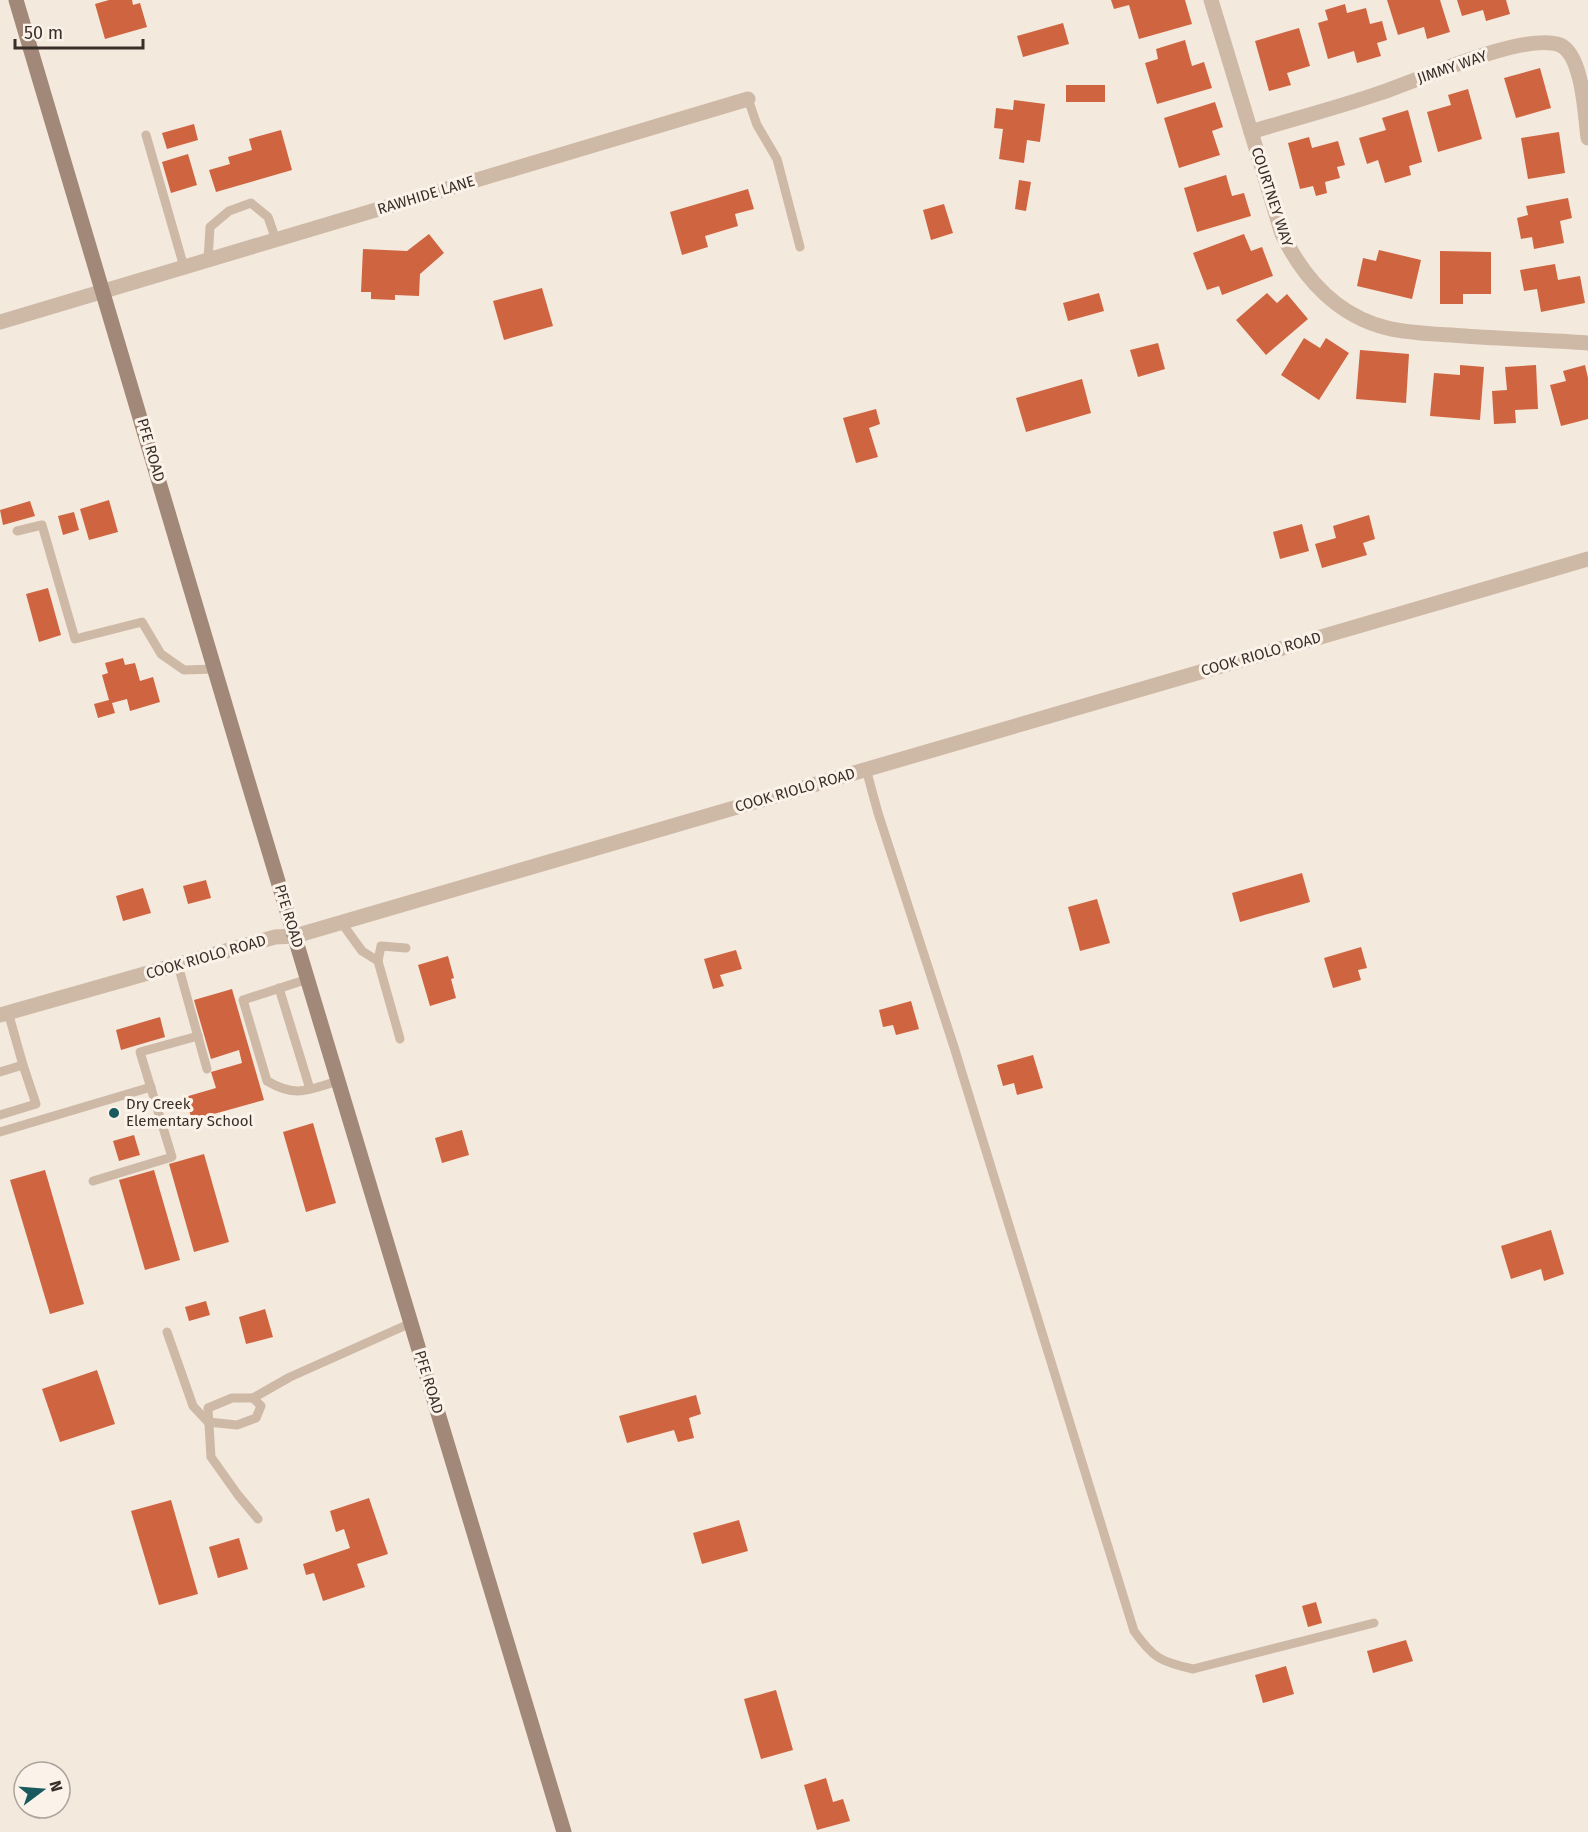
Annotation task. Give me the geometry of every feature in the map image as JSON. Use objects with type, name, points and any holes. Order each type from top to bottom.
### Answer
[{"type":"main road","name":"PFE ROAD","points":[[16,0],[564,1832]]},
{"type":"street","name":"COURTNEY WAY","points":[[1210,0],[1282,234],[1292,255],[1322,293],[1345,310],[1364,320],[1388,328],[1415,332],[1588,343]]},
{"type":"street","name":"JIMMY WAY","points":[[1251,132],[1379,94],[1483,55],[1541,42],[1561,46],[1573,57],[1578,71],[1588,138]]},
{"type":"street","name":"RAWHIDE LANE","points":[[0,322],[748,99]]},
{"type":"street","name":"COOK RIOLO ROAD","points":[[4,1013],[275,937],[295,936],[1588,559]]},
{"type":"lane","points":[[748,99],[756,124],[777,159],[800,246]]},
{"type":"lane","points":[[146,135],[184,267]]},
{"type":"lane","points":[[208,260],[210,227],[229,211],[251,203],[268,217],[276,240]]},
{"type":"lane","points":[[17,531],[42,525],[75,639],[142,622],[161,654],[184,670],[215,669]]},
{"type":"lane","points":[[866,769],[1134,1631],[1146,1648],[1166,1663],[1193,1669],[1374,1623]]},
{"type":"lane","points":[[341,922],[362,951],[378,961]]},
{"type":"lane","points":[[400,1039],[378,961],[381,945],[406,948]]},
{"type":"lane","points":[[178,964],[207,1069]]},
{"type":"lane","points":[[308,979],[243,1000],[267,1081],[283,1091],[303,1091],[338,1081]]},
{"type":"lane","points":[[279,988],[310,1089]]},
{"type":"lane","points":[[0,1115],[36,1104],[4,1013]]},
{"type":"lane","points":[[93,1181],[172,1157],[140,1052],[198,1036]]},
{"type":"lane","points":[[0,1072],[23,1065]]},
{"type":"lane","points":[[0,1132],[151,1087]]},
{"type":"lane","points":[[258,1519],[211,1456],[207,1422],[208,1408],[232,1398],[253,1398],[290,1377],[411,1323]]},
{"type":"lane","points":[[167,1332],[193,1406],[207,1422],[237,1425],[256,1418],[261,1406],[253,1398]]},
{"type":"building","points":[[109,0],[132,0],[133,5],[140,3],[147,27],[105,39],[95,4]]},
{"type":"building","points":[[1111,0],[1185,0],[1192,24],[1139,39],[1129,5],[1114,9]]},
{"type":"building","points":[[1387,0],[1440,0],[1450,32],[1427,39],[1424,27],[1398,35]]},
{"type":"building","points":[[1457,0],[1506,0],[1510,14],[1486,21],[1483,10],[1462,16]]},
{"type":"building","points":[[1345,4],[1347,13],[1366,8],[1370,24],[1382,21],[1387,40],[1377,43],[1381,56],[1357,63],[1354,51],[1328,59],[1318,23],[1328,20],[1325,10]]},
{"type":"building","points":[[1063,23],[1069,44],[1023,57],[1017,36]]},
{"type":"building","points":[[1299,28],[1310,66],[1287,73],[1291,85],[1269,91],[1255,41]]},
{"type":"building","points":[[1185,40],[1192,66],[1204,62],[1212,88],[1157,104],[1145,63],[1158,59],[1156,49]]},
{"type":"building","points":[[1540,68],[1551,108],[1516,118],[1504,78]]},
{"type":"building","points":[[1066,85],[1105,85],[1105,102],[1066,102]]},
{"type":"building","points":[[1468,89],[1482,139],[1438,152],[1427,112],[1451,105],[1448,95]]},
{"type":"building","points":[[1014,100],[1045,104],[1040,142],[1027,140],[1024,163],[999,159],[1003,129],[994,128],[996,108],[1013,110]]},
{"type":"building","points":[[1215,102],[1223,127],[1212,131],[1220,155],[1179,168],[1164,118]]},
{"type":"building","points":[[1408,110],[1422,162],[1409,166],[1411,175],[1385,183],[1378,160],[1367,164],[1359,138],[1386,130],[1382,118]]},
{"type":"building","points":[[194,124],[198,140],[167,149],[162,133]]},
{"type":"building","points":[[281,130],[292,170],[216,192],[209,170],[230,164],[228,157],[252,150],[249,139]]},
{"type":"building","points":[[1559,132],[1565,173],[1528,179],[1521,138]]},
{"type":"building","points":[[1309,137],[1312,148],[1338,141],[1345,165],[1337,167],[1340,178],[1325,182],[1327,193],[1316,196],[1313,186],[1300,189],[1288,143]]},
{"type":"building","points":[[188,154],[197,185],[171,193],[162,162]]},
{"type":"building","points":[[1226,175],[1232,196],[1244,193],[1251,216],[1197,232],[1184,188]]},
{"type":"building","points":[[1019,180],[1031,182],[1026,211],[1015,209]]},
{"type":"building","points":[[748,189],[754,209],[735,214],[738,226],[705,236],[708,247],[682,255],[670,212]]},
{"type":"building","points":[[1568,198],[1572,218],[1560,221],[1564,243],[1534,249],[1532,237],[1521,239],[1517,218],[1528,215],[1526,206]]},
{"type":"building","points":[[944,204],[953,233],[931,240],[923,210]]},
{"type":"building","points":[[429,234],[444,253],[420,274],[419,296],[395,295],[395,300],[371,299],[371,292],[361,292],[363,249],[407,251]]},
{"type":"building","points":[[1244,234],[1251,251],[1262,247],[1273,276],[1222,295],[1219,286],[1207,290],[1193,253]]},
{"type":"building","points":[[1379,250],[1421,260],[1412,299],[1357,286],[1363,258],[1376,261]]},
{"type":"building","points":[[1440,251],[1491,252],[1491,294],[1463,294],[1463,304],[1440,304]]},
{"type":"building","points":[[1555,264],[1558,280],[1580,276],[1585,303],[1541,312],[1537,289],[1524,291],[1520,270]]},
{"type":"building","points":[[542,288],[553,326],[504,340],[493,301]]},
{"type":"building","points":[[1099,293],[1104,311],[1068,321],[1063,303]]},
{"type":"building","points":[[1267,293],[1277,303],[1287,294],[1308,319],[1266,355],[1236,320]]},
{"type":"building","points":[[1304,338],[1320,348],[1326,338],[1349,353],[1319,400],[1281,375]]},
{"type":"building","points":[[1158,343],[1165,369],[1138,377],[1130,350]]},
{"type":"building","points":[[1360,350],[1409,354],[1406,403],[1356,399]]},
{"type":"building","points":[[1460,365],[1484,367],[1480,420],[1430,416],[1434,373],[1460,375]]},
{"type":"building","points":[[1536,365],[1538,409],[1515,410],[1516,423],[1494,424],[1492,391],[1507,390],[1505,367]]},
{"type":"building","points":[[1585,365],[1588,378],[1588,419],[1561,426],[1550,385],[1566,381],[1563,371]]},
{"type":"building","points":[[1082,379],[1091,413],[1026,432],[1016,398]]},
{"type":"building","points":[[876,409],[880,424],[869,428],[878,457],[856,463],[843,418]]},
{"type":"building","points":[[109,500],[118,532],[89,540],[80,509]]},
{"type":"building","points":[[30,501],[35,516],[3,525],[0,510]]},
{"type":"building","points":[[74,512],[79,530],[63,535],[58,516]]},
{"type":"building","points":[[1369,515],[1375,539],[1363,543],[1367,555],[1322,568],[1315,544],[1336,538],[1333,526]]},
{"type":"building","points":[[1302,524],[1309,551],[1280,559],[1273,532]]},
{"type":"building","points":[[48,588],[61,635],[39,642],[26,594]]},
{"type":"building","points":[[123,658],[125,665],[135,663],[140,681],[153,677],[160,702],[130,711],[127,699],[112,703],[115,713],[98,718],[94,704],[109,700],[102,675],[108,673],[105,663]]},
{"type":"building","points":[[1302,873],[1310,902],[1240,922],[1232,893]]},
{"type":"building","points":[[206,880],[211,898],[188,904],[183,886]]},
{"type":"building","points":[[143,888],[151,913],[123,921],[116,896]]},
{"type":"building","points":[[1097,899],[1110,943],[1080,951],[1068,907]]},
{"type":"building","points":[[1361,947],[1367,968],[1358,970],[1361,980],[1333,988],[1324,958]]},
{"type":"building","points":[[736,950],[742,969],[720,975],[724,986],[713,989],[704,959]]},
{"type":"building","points":[[448,956],[456,998],[430,1006],[418,965]]},
{"type":"building","points":[[232,989],[264,1100],[192,1120],[185,1097],[216,1088],[211,1072],[242,1063],[239,1050],[211,1059],[194,1000]]},
{"type":"building","points":[[911,1001],[919,1029],[896,1035],[893,1025],[883,1027],[879,1010]]},
{"type":"building","points":[[160,1017],[165,1037],[121,1050],[116,1030]]},
{"type":"building","points":[[1033,1055],[1043,1088],[1017,1095],[1014,1083],[1003,1086],[997,1065]]},
{"type":"building","points":[[313,1123],[336,1203],[306,1212],[283,1132]]},
{"type":"building","points":[[462,1130],[469,1155],[442,1163],[435,1138]]},
{"type":"building","points":[[134,1135],[140,1155],[119,1161],[113,1141]]},
{"type":"building","points":[[204,1154],[229,1242],[194,1252],[169,1164]]},
{"type":"building","points":[[45,1170],[84,1304],[50,1314],[10,1180]]},
{"type":"building","points":[[154,1170],[180,1260],[145,1270],[119,1180]]},
{"type":"building","points":[[1551,1230],[1564,1274],[1544,1281],[1541,1269],[1511,1279],[1501,1246]]},
{"type":"building","points":[[206,1301],[210,1315],[189,1321],[185,1307]]},
{"type":"building","points":[[265,1309],[273,1337],[246,1344],[239,1317]]},
{"type":"building","points":[[97,1370],[115,1424],[60,1442],[42,1389]]},
{"type":"building","points":[[696,1395],[701,1414],[689,1418],[694,1438],[678,1442],[674,1430],[627,1443],[619,1416]]},
{"type":"building","points":[[369,1498],[388,1554],[357,1564],[365,1587],[323,1601],[314,1573],[306,1575],[303,1564],[350,1548],[344,1529],[336,1532],[330,1511]]},
{"type":"building","points":[[171,1500],[198,1594],[159,1605],[131,1511]]},
{"type":"building","points":[[739,1520],[748,1551],[702,1564],[693,1533]]},
{"type":"building","points":[[239,1538],[248,1569],[218,1578],[209,1547]]},
{"type":"building","points":[[1316,1602],[1322,1623],[1308,1627],[1302,1606]]},
{"type":"building","points":[[1406,1640],[1413,1661],[1373,1673],[1367,1651]]},
{"type":"building","points":[[1286,1666],[1294,1694],[1263,1703],[1255,1675]]},
{"type":"building","points":[[776,1690],[793,1750],[761,1759],[744,1699]]},
{"type":"building","points":[[826,1778],[833,1802],[843,1799],[850,1821],[817,1830],[804,1785]]},
{"type":"place","name":"Dry Creek Elementary School","points":[[114,1113]]}]
